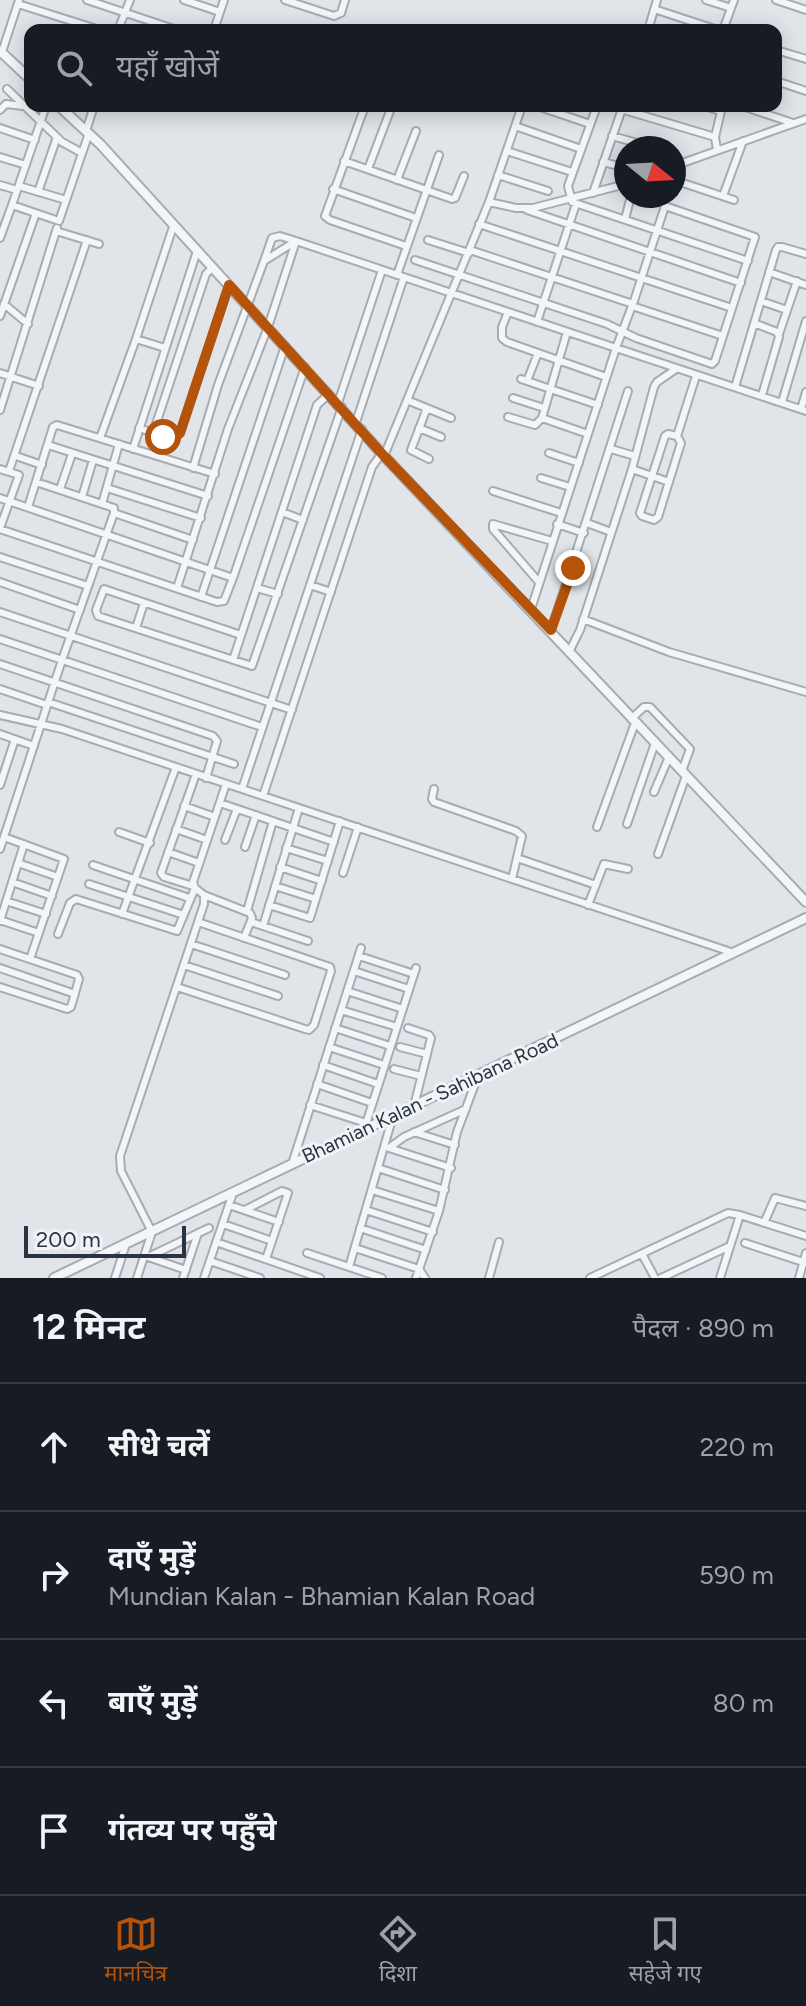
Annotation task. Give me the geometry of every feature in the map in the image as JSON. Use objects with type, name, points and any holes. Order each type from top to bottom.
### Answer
[{"type":"street","points":[[87,0],[159,24]]},
{"type":"street","points":[[120,24],[130,0]]},
{"type":"street","points":[[184,0],[220,12]]},
{"type":"street","points":[[216,24],[224,0]]},
{"type":"street","points":[[285,0],[334,16],[341,13],[345,0]]},
{"type":"street","points":[[650,24],[657,0]]},
{"type":"street","points":[[706,0],[732,4],[724,24]]},
{"type":"street","points":[[776,0],[806,10]]},
{"type":"street","points":[[24,73],[1,52],[18,1],[83,24]]},
{"type":"street","points":[[654,9],[702,24]]},
{"type":"street","points":[[782,52],[806,59]]},
{"type":"street","points":[[782,83],[806,91]]},
{"type":"street","points":[[7,89],[24,105]]},
{"type":"street","points":[[0,110],[6,104],[24,107]]},
{"type":"street","points":[[31,112],[67,146],[82,153]]},
{"type":"street","points":[[0,238],[44,112]]},
{"type":"street","points":[[66,112],[88,132],[383,454],[806,902]]},
{"type":"street","points":[[0,410],[93,112]]},
{"type":"street","points":[[363,112],[325,212],[327,219],[406,246]]},
{"type":"street","points":[[368,169],[390,112]]},
{"type":"street","points":[[263,796],[372,467],[383,454],[453,293],[520,112]]},
{"type":"street","points":[[555,112],[590,124]]},
{"type":"street","points":[[537,322],[569,226],[573,202],[568,186],[595,112]]},
{"type":"street","points":[[593,193],[620,112]]},
{"type":"street","points":[[638,112],[715,137]]},
{"type":"street","points":[[717,150],[715,137],[721,112]]},
{"type":"street","points":[[761,112],[793,123]]},
{"type":"street","points":[[686,160],[806,119]]},
{"type":"street","points":[[515,126],[581,149]]},
{"type":"street","points":[[0,128],[35,140]]},
{"type":"street","points":[[397,180],[416,131]]},
{"type":"street","points":[[38,192],[57,137]]},
{"type":"street","points":[[723,196],[743,141]]},
{"type":"street","points":[[507,151],[572,172]]},
{"type":"street","points":[[242,789],[359,426],[406,246],[439,155]]},
{"type":"street","points":[[0,157],[26,165]]},
{"type":"street","points":[[344,161],[454,199],[464,176]]},
{"type":"street","points":[[603,162],[614,165]]},
{"type":"street","points":[[498,175],[548,191]]},
{"type":"street","points":[[686,184],[734,200]]},
{"type":"street","points":[[0,185],[66,200]]},
{"type":"street","points":[[524,209],[573,202],[614,187]]},
{"type":"street","points":[[333,189],[416,218]]},
{"type":"street","points":[[489,202],[524,209],[741,283]]},
{"type":"street","points":[[573,202],[748,261]]},
{"type":"street","points":[[12,205],[59,221]]},
{"type":"street","points":[[625,219],[628,208]]},
{"type":"street","points":[[531,609],[664,208]]},
{"type":"street","points":[[415,260],[623,330],[636,338],[712,364],[755,239],[753,235],[671,208]]},
{"type":"street","points":[[0,316],[36,213]]},
{"type":"street","points":[[0,215],[8,217]]},
{"type":"street","points":[[479,224],[732,308]]},
{"type":"street","points":[[100,438],[173,227]]},
{"type":"street","points":[[56,231],[99,244]]},
{"type":"street","points":[[193,468],[218,385],[272,238],[280,236],[803,410],[806,392]]},
{"type":"street","points":[[9,471],[87,240]]},
{"type":"street","points":[[428,240],[552,277],[723,336]]},
{"type":"street","points":[[264,261],[296,241]]},
{"type":"street","points":[[177,588],[240,392],[268,327],[296,241]]},
{"type":"street","points":[[735,387],[778,247],[806,254]]},
{"type":"street","points":[[133,449],[197,251]]},
{"type":"street","points":[[153,432],[201,288],[208,270],[213,267]]},
{"type":"street","points":[[241,635],[101,591],[97,614],[249,667],[254,665],[382,270]]},
{"type":"street","points":[[769,272],[806,285]]},
{"type":"street","points":[[762,395],[797,281]]},
{"type":"street","points":[[186,283],[201,288]]},
{"type":"street","points":[[139,428],[168,439],[180,433],[229,285]]},
{"type":"street","points":[[761,301],[787,310]]},
{"type":"street","points":[[4,304],[28,324]]},
{"type":"street","points":[[508,312],[502,327],[502,338],[606,377]]},
{"type":"street","points":[[782,402],[806,321]]},
{"type":"street","points":[[754,323],[779,334]]},
{"type":"street","points":[[508,417],[535,425],[542,418],[567,332]]},
{"type":"street","points":[[136,339],[165,348]]},
{"type":"street","points":[[201,597],[285,346]]},
{"type":"street","points":[[538,353],[524,380],[598,405]]},
{"type":"street","points":[[0,469],[19,475],[0,528],[201,597],[224,601],[305,367]]},
{"type":"street","points":[[570,650],[632,469],[654,387],[676,369]]},
{"type":"street","points":[[0,373],[39,386]]},
{"type":"street","points":[[677,436],[666,434],[640,513],[654,520],[658,517],[681,443],[677,436],[696,376]]},
{"type":"street","points":[[154,382],[168,387]]},
{"type":"street","points":[[551,630],[628,391]]},
{"type":"street","points":[[233,660],[317,405],[329,394]]},
{"type":"street","points":[[513,398],[544,408]]},
{"type":"street","points":[[407,400],[451,418]]},
{"type":"street","points":[[427,408],[411,450],[429,459]]},
{"type":"street","points":[[542,418],[588,434]]},
{"type":"street","points":[[28,507],[53,427],[57,425],[215,474]]},
{"type":"street","points":[[419,428],[441,437]]},
{"type":"street","points":[[102,504],[119,444]]},
{"type":"street","points":[[48,445],[208,496]]},
{"type":"street","points":[[611,449],[635,456]]},
{"type":"street","points":[[549,453],[579,463]]},
{"type":"street","points":[[60,489],[72,454]]},
{"type":"street","points":[[16,456],[42,465]]},
{"type":"street","points":[[82,497],[93,460]]},
{"type":"street","points":[[632,469],[669,482]]},
{"type":"street","points":[[541,478],[570,487]]},
{"type":"street","points":[[0,848],[114,513],[114,508],[36,482]]},
{"type":"street","points":[[107,488],[201,518]]},
{"type":"street","points":[[493,491],[561,513]]},
{"type":"street","points":[[0,498],[233,578]]},
{"type":"street","points":[[282,512],[303,520]]},
{"type":"street","points":[[114,513],[193,540]]},
{"type":"street","points":[[538,581],[492,526],[496,523],[552,541]]},
{"type":"street","points":[[587,523],[611,532]]},
{"type":"street","points":[[557,524],[584,533]]},
{"type":"street","points":[[0,557],[88,586]]},
{"type":"street","points":[[0,582],[80,610]]},
{"type":"street","points":[[310,585],[331,592]]},
{"type":"street","points":[[257,588],[278,594]]},
{"type":"street","points":[[136,628],[144,603]]},
{"type":"street","points":[[0,612],[292,710]]},
{"type":"street","points":[[583,619],[669,652],[806,692]]},
{"type":"street","points":[[0,639],[262,727]]},
{"type":"street","points":[[0,664],[213,736],[217,741],[206,778]]},
{"type":"street","points":[[0,689],[234,764]]},
{"type":"street","points":[[597,827],[633,721],[644,707],[650,707],[690,749],[658,854]]},
{"type":"street","points":[[0,715],[41,724],[176,767],[734,953]]},
{"type":"street","points":[[0,734],[34,746]]},
{"type":"street","points":[[0,785],[15,739]]},
{"type":"street","points":[[627,824],[655,743]]},
{"type":"street","points":[[0,754],[9,757]]},
{"type":"street","points":[[654,792],[669,757]]},
{"type":"street","points":[[122,914],[176,767]]},
{"type":"street","points":[[196,774],[162,875],[247,911],[252,915],[244,938]]},
{"type":"street","points":[[58,934],[70,903],[76,899],[177,931],[226,784]]},
{"type":"street","points":[[434,789],[434,802],[520,833],[523,840],[512,879]]},
{"type":"street","points":[[220,803],[334,842]]},
{"type":"street","points":[[184,806],[215,817]]},
{"type":"street","points":[[263,926],[299,808]]},
{"type":"street","points":[[225,840],[237,809]]},
{"type":"street","points":[[245,847],[256,815]]},
{"type":"street","points":[[247,911],[273,821]]},
{"type":"street","points":[[269,905],[310,918],[340,821]]},
{"type":"street","points":[[343,873],[358,827]]},
{"type":"street","points":[[176,829],[207,840]]},
{"type":"street","points":[[119,832],[150,843]]},
{"type":"street","points":[[4,837],[64,859],[30,959]]},
{"type":"street","points":[[24,844],[0,920],[39,933]]},
{"type":"street","points":[[286,848],[328,861]]},
{"type":"street","points":[[168,852],[199,863]]},
{"type":"street","points":[[517,858],[596,885]]},
{"type":"street","points":[[18,863],[58,877]]},
{"type":"street","points":[[588,905],[602,868],[607,863],[628,869]]},
{"type":"street","points":[[93,865],[189,898]]},
{"type":"street","points":[[280,867],[322,881]]},
{"type":"street","points":[[12,882],[52,896]]},
{"type":"street","points":[[89,884],[184,915]]},
{"type":"street","points":[[275,886],[316,899]]},
{"type":"street","points":[[137,1278],[152,1232],[119,1164],[198,922],[204,895]]},
{"type":"street","points":[[6,901],[46,914]]},
{"type":"street","name":"Bhamian Kalan - Sahibana Road","points":[[54,1278],[365,1126],[478,1076],[806,918]]},
{"type":"street","points":[[177,987],[305,1029],[312,1028],[331,971],[330,967],[198,922]]},
{"type":"street","points":[[251,922],[308,941]]},
{"type":"street","points":[[191,944],[285,975]]},
{"type":"street","points":[[0,949],[77,975],[79,982],[71,1007],[67,1009],[0,987]]},
{"type":"street","points":[[292,1164],[310,1105],[360,952],[415,971],[365,1126],[310,1105]]},
{"type":"street","points":[[184,965],[278,996]]},
{"type":"street","points":[[0,968],[75,994]]},
{"type":"street","points":[[354,971],[409,989]]},
{"type":"street","points":[[347,991],[403,1009]]},
{"type":"street","points":[[341,1010],[397,1027]]},
{"type":"street","points":[[335,1028],[390,1046]]},
{"type":"street","points":[[408,1028],[430,1036],[414,1106]]},
{"type":"street","points":[[329,1047],[384,1065]]},
{"type":"street","points":[[400,1047],[427,1054]]},
{"type":"street","points":[[323,1065],[378,1084]]},
{"type":"street","points":[[394,1069],[421,1076]]},
{"type":"street","points":[[416,1278],[433,1232],[455,1145],[478,1076]]},
{"type":"street","points":[[317,1084],[372,1103]]},
{"type":"street","points":[[387,1147],[466,1109]]},
{"type":"street","points":[[349,1267],[387,1147],[393,1116]]},
{"type":"street","points":[[414,1132],[455,1145]]},
{"type":"street","points":[[387,1147],[451,1168]]},
{"type":"street","points":[[378,1168],[445,1190]]},
{"type":"street","points":[[372,1190],[439,1211]]},
{"type":"street","points":[[245,1210],[284,1191],[288,1195],[266,1259]]},
{"type":"street","points":[[204,1278],[233,1193]]},
{"type":"street","points":[[764,1223],[775,1198],[806,1206]]},
{"type":"street","points":[[229,1205],[279,1222]]},
{"type":"street","points":[[366,1210],[433,1232]]},
{"type":"street","points":[[592,1278],[728,1213],[806,1236]]},
{"type":"street","points":[[720,1278],[740,1215]]},
{"type":"street","points":[[223,1224],[272,1241]]},
{"type":"street","points":[[146,1257],[209,1228]]},
{"type":"street","points":[[360,1228],[426,1250]]},
{"type":"street","points":[[183,1278],[198,1233]]},
{"type":"street","points":[[216,1242],[320,1278]]},
{"type":"street","points":[[489,1278],[499,1242]]},
{"type":"street","points":[[745,1243],[805,1263]]},
{"type":"street","points":[[115,1278],[126,1244]]},
{"type":"street","points":[[661,1278],[730,1246]]},
{"type":"street","points":[[355,1248],[419,1269],[425,1278]]},
{"type":"street","points":[[307,1253],[382,1278]]},
{"type":"street","points":[[799,1278],[806,1253]]},
{"type":"street","points":[[642,1254],[655,1278]]},
{"type":"street","points":[[146,1257],[186,1270]]},
{"type":"street","points":[[210,1261],[260,1278]]},
{"type":"route","points":[[163,437],[173,438],[180,433],[229,285],[384,456],[551,630],[573,568]]}]
